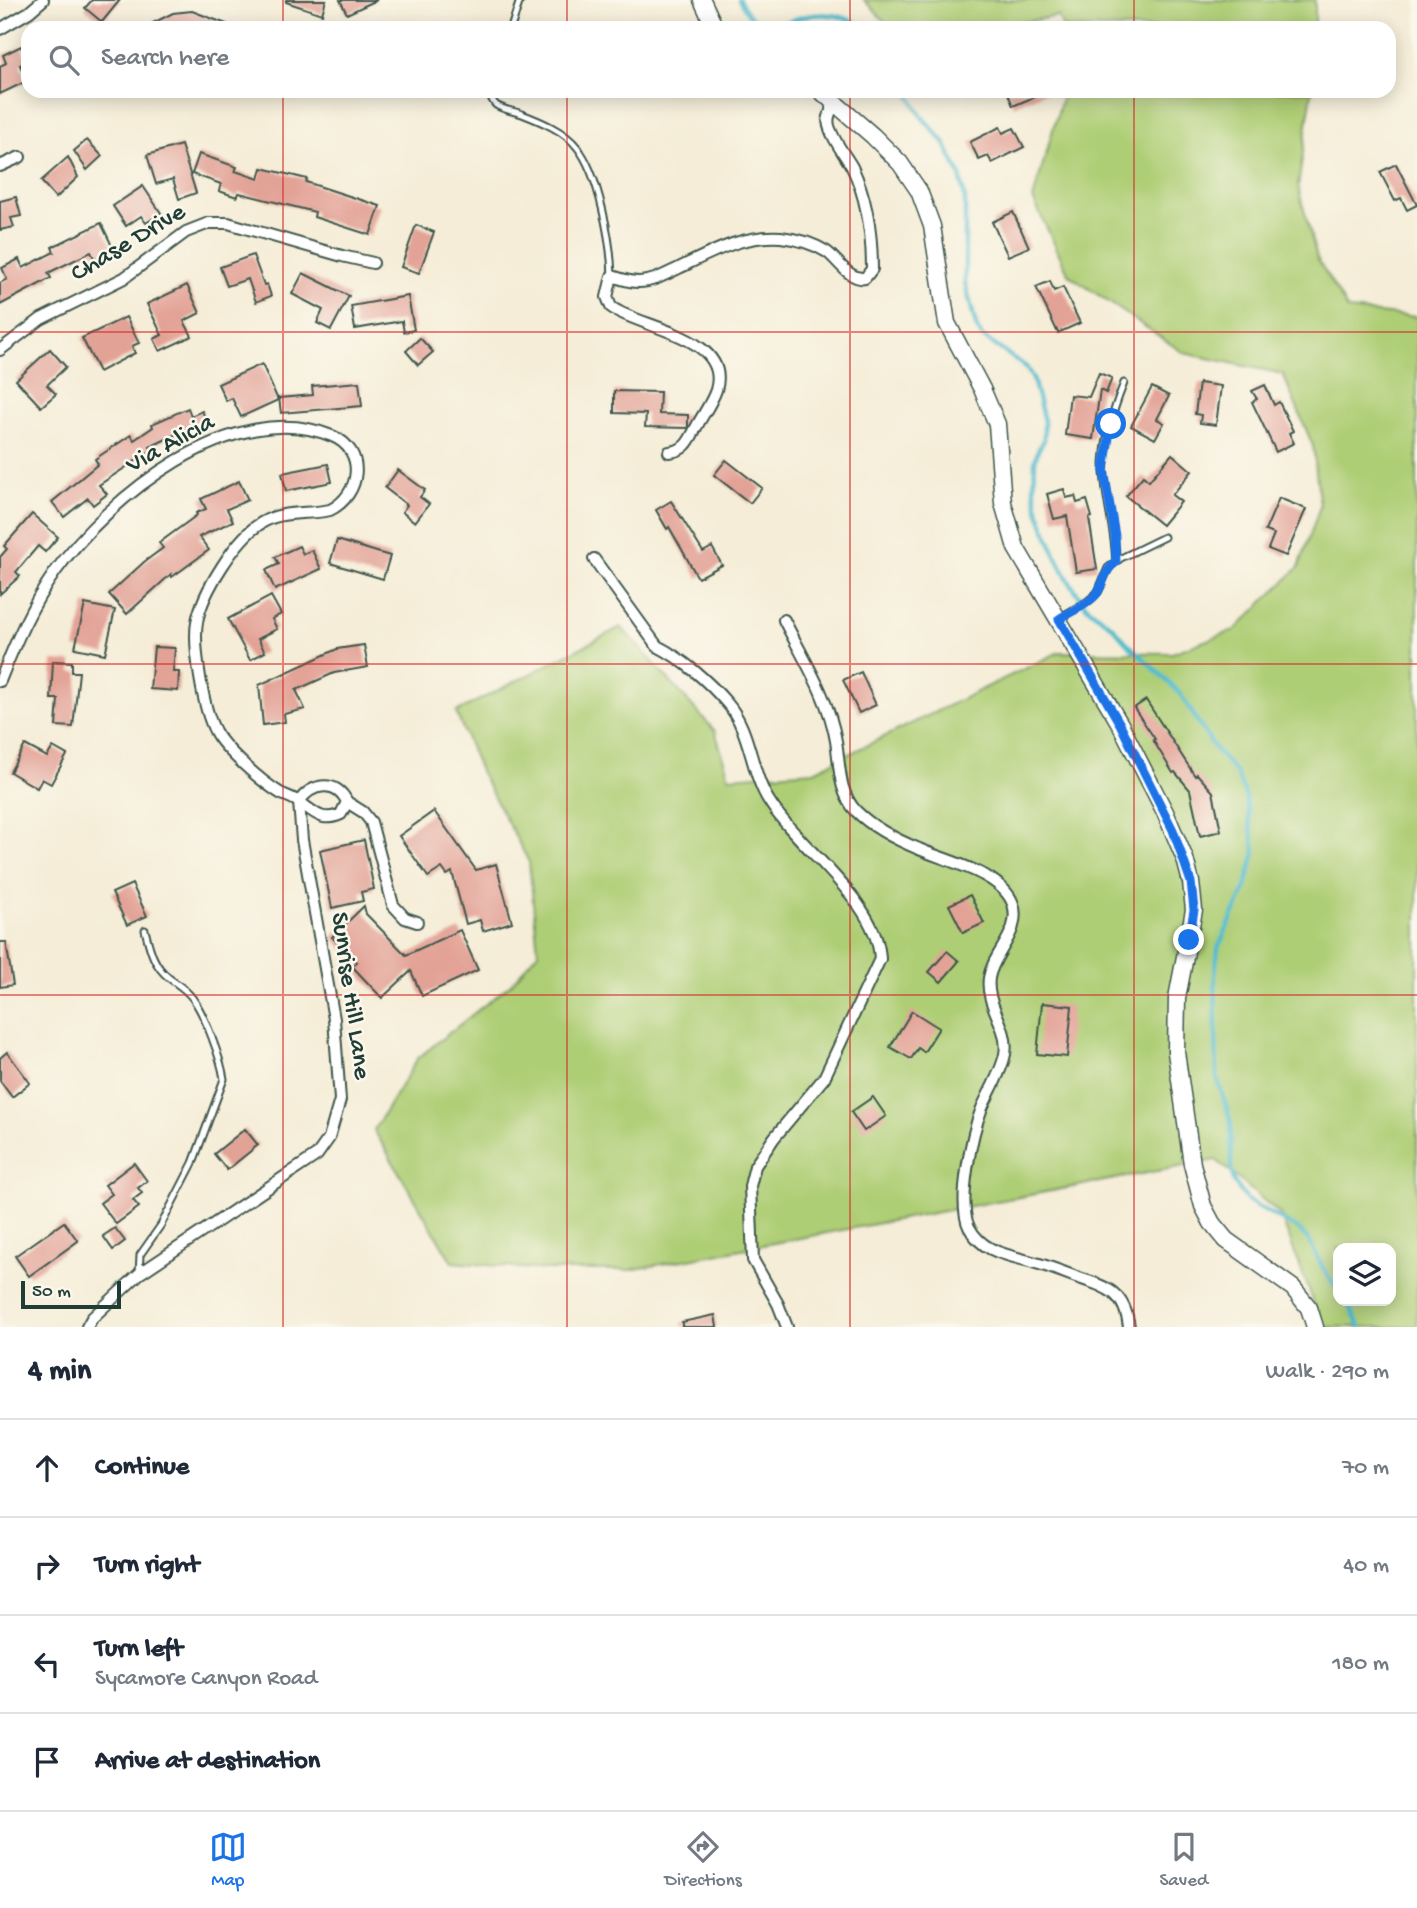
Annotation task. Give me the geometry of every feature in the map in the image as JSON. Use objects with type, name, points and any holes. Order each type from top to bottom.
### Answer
[{"type":"main road","points":[[702,0],[712,21]]},
{"type":"main road","points":[[829,98],[864,127],[900,163],[924,201],[932,226],[947,323],[997,424],[1003,503],[1012,537],[1026,568],[1063,616],[1137,755],[1173,830],[1188,871],[1194,910],[1177,998],[1177,1052],[1192,1164],[1200,1198],[1212,1223],[1226,1240],[1293,1288],[1308,1308],[1315,1327]]},
{"type":"street","points":[[0,29],[29,12],[43,0]]},
{"type":"street","points":[[669,452],[677,451],[689,442],[715,393],[717,373],[707,354],[694,343],[611,307],[607,297],[612,276],[625,281],[656,279],[724,246],[741,241],[778,237],[812,244],[826,252],[853,277],[865,278],[872,269],[869,218],[852,168],[829,129],[828,120],[835,103]]},
{"type":"street","points":[[0,166],[20,158]]},
{"type":"street","name":"Chase Drive","points":[[0,350],[41,319],[124,278],[186,232],[209,223],[228,223],[373,263]]},
{"type":"street","name":"Via Alicia","points":[[0,681],[20,630],[54,572],[98,521],[154,475],[190,453],[247,431],[285,427],[307,429],[335,437],[348,448],[355,463],[356,479],[350,495],[330,510],[277,516],[252,529],[235,547],[204,600],[197,620],[196,638],[209,718],[225,746],[278,792],[299,802],[320,817],[341,814],[346,802]]},
{"type":"street","points":[[594,559],[657,646],[673,654],[729,704],[742,728],[758,780],[769,802],[852,898],[874,929],[879,945],[880,960],[824,1078],[774,1138],[755,1166],[750,1186],[752,1260],[778,1304],[787,1327]]},
{"type":"street","points":[[783,620],[830,713],[841,784],[855,810],[884,833],[988,878],[1007,894],[1013,907],[1012,929],[992,967],[988,981],[991,1002],[1006,1038],[1006,1052],[980,1112],[969,1162],[963,1202],[969,1227],[980,1241],[994,1251],[1036,1262],[1109,1289],[1123,1305],[1129,1327]]},
{"type":"street","points":[[299,802],[310,790],[328,786],[339,790],[346,802],[363,812],[370,822],[393,905],[405,918],[417,922]]},
{"type":"street","name":"Sunrise Hill Lane","points":[[87,1327],[92,1318],[139,1273],[317,1155],[329,1138],[340,1100],[334,1019],[302,840],[299,802]]},
{"type":"lane","points":[[513,21],[520,0]]},
{"type":"lane","points":[[492,98],[497,106],[557,130],[577,146],[590,172],[604,216],[611,248],[612,276]]},
{"type":"lane","points":[[1116,562],[1115,536],[1104,470],[1111,424],[1125,383]]},
{"type":"lane","points":[[1063,616],[1098,592],[1108,568],[1164,537]]},
{"type":"lane","points":[[139,1273],[140,1255],[161,1225],[193,1163],[224,1079],[222,1065],[195,1001],[158,967],[152,958],[145,930]]},
{"type":"green space","points":[[864,0],[1315,0],[1315,21],[1060,21],[1058,16],[1030,21],[884,21]]},
{"type":"green space","points":[[1062,98],[1311,98],[1298,187],[1317,258],[1348,310],[1417,317],[1417,1327],[1323,1327],[1280,1214],[1216,1160],[630,1270],[546,1270],[452,1262],[374,1130],[418,1058],[512,983],[538,952],[529,862],[480,771],[456,712],[621,627],[715,731],[729,777],[814,771],[1059,652],[1172,653],[1235,630],[1299,567],[1320,506],[1313,446],[1283,374],[1184,353],[1069,275],[1033,199]]},
{"type":"building","points":[[92,0],[120,0],[103,21],[85,8]]},
{"type":"building","points":[[286,0],[326,0],[322,14]]},
{"type":"building","points":[[340,0],[377,0],[347,14]]},
{"type":"building","points":[[192,11],[218,21],[157,21],[173,13]]},
{"type":"building","points":[[21,46],[21,84],[0,94],[0,66],[6,63],[3,55]]},
{"type":"building","points":[[1010,98],[1032,98],[1013,106]]},
{"type":"building","points":[[1000,127],[1003,133],[1014,128],[1024,147],[992,163],[988,156],[979,160],[970,142]]},
{"type":"building","points":[[87,140],[102,156],[87,170],[74,151]]},
{"type":"building","points":[[181,145],[196,193],[179,199],[173,179],[156,184],[147,155]]},
{"type":"building","points":[[199,154],[237,167],[235,171],[259,179],[262,168],[307,179],[306,182],[380,206],[370,235],[314,217],[315,212],[239,193],[237,197],[219,191],[221,184],[192,174]]},
{"type":"building","points":[[68,157],[78,177],[56,198],[41,181]]},
{"type":"building","points":[[1396,164],[1417,205],[1407,210],[1401,198],[1395,201],[1380,172]]},
{"type":"building","points":[[143,186],[161,213],[146,223],[141,216],[126,226],[113,206]]},
{"type":"building","points":[[16,197],[21,216],[11,218],[14,227],[0,230],[0,201]]},
{"type":"building","points":[[1013,212],[1029,247],[1008,256],[992,222]]},
{"type":"building","points":[[101,223],[114,250],[95,260],[91,252],[48,273],[51,278],[0,305],[0,283],[7,279],[2,268],[19,259],[23,268],[54,252],[52,247]]},
{"type":"building","points":[[416,225],[434,232],[419,273],[401,267]]},
{"type":"building","points":[[253,255],[271,296],[256,302],[248,279],[227,286],[220,267]]},
{"type":"building","points":[[303,273],[349,296],[331,330],[317,323],[323,310],[292,294]]},
{"type":"building","points":[[1050,281],[1054,291],[1063,287],[1080,323],[1058,333],[1036,287]]},
{"type":"building","points":[[187,285],[200,313],[184,321],[192,336],[160,351],[154,339],[162,335],[147,304]]},
{"type":"building","points":[[408,296],[414,330],[404,332],[402,321],[355,329],[351,306]]},
{"type":"building","points":[[126,317],[139,343],[132,346],[135,353],[99,372],[82,338]]},
{"type":"building","points":[[420,338],[433,352],[418,365],[406,351]]},
{"type":"building","points":[[50,349],[66,367],[47,385],[56,394],[41,407],[16,380]]},
{"type":"building","points":[[262,364],[278,400],[241,417],[232,398],[226,401],[218,384]]},
{"type":"building","points":[[1099,373],[1112,378],[1106,393],[1100,390],[1093,439],[1065,435],[1070,395],[1089,397]]},
{"type":"building","points":[[359,382],[362,406],[281,413],[279,398],[313,395],[312,386]]},
{"type":"building","points":[[1199,383],[1221,386],[1216,425],[1200,423],[1201,415],[1195,414]]},
{"type":"building","points":[[1265,385],[1274,405],[1279,402],[1293,431],[1289,433],[1294,443],[1276,452],[1252,402],[1257,399],[1252,391]]},
{"type":"building","points":[[1152,387],[1169,396],[1157,419],[1164,423],[1155,439],[1131,426]]},
{"type":"building","points":[[614,391],[660,392],[659,414],[688,415],[688,426],[645,427],[646,414],[614,413]]},
{"type":"building","points":[[188,408],[191,416],[202,411],[210,428],[192,436],[189,428],[150,447],[152,450],[99,485],[107,494],[93,505],[88,498],[64,517],[52,502],[98,464],[95,459],[131,435],[134,440],[153,427],[152,424]]},
{"type":"building","points":[[1172,454],[1192,471],[1172,495],[1181,502],[1162,525],[1126,496],[1143,476],[1149,481]]},
{"type":"building","points":[[726,460],[762,488],[750,503],[714,475]]},
{"type":"building","points":[[328,464],[332,482],[286,491],[282,473]]},
{"type":"building","points":[[398,470],[425,490],[420,497],[429,504],[415,522],[402,512],[407,505],[385,488]]},
{"type":"building","points":[[239,481],[248,500],[227,509],[233,521],[199,537],[209,550],[172,577],[171,574],[127,614],[109,594],[163,548],[159,543],[197,515],[196,513],[206,509],[201,499]]},
{"type":"building","points":[[1064,489],[1066,498],[1075,496],[1077,503],[1087,500],[1092,517],[1089,518],[1097,569],[1076,572],[1067,516],[1054,519],[1047,494]]},
{"type":"building","points":[[1279,498],[1306,509],[1286,556],[1268,549],[1274,534],[1265,531]]},
{"type":"building","points":[[671,501],[703,552],[712,547],[722,565],[698,578],[669,527],[667,529],[656,510]]},
{"type":"building","points":[[32,514],[58,537],[45,552],[38,546],[16,572],[20,576],[0,594],[0,557],[7,549],[4,546]]},
{"type":"building","points":[[337,540],[390,556],[383,579],[330,563]]},
{"type":"building","points":[[299,546],[303,554],[312,550],[321,569],[275,590],[266,570],[279,564],[275,557]]},
{"type":"building","points":[[271,596],[281,614],[272,619],[277,629],[258,639],[265,652],[250,660],[228,619]]},
{"type":"building","points":[[85,604],[115,610],[105,654],[75,648]]},
{"type":"building","points":[[364,645],[368,667],[334,673],[296,690],[305,709],[284,714],[285,722],[263,725],[259,685],[337,649]]},
{"type":"building","points":[[154,647],[175,648],[173,672],[179,672],[178,691],[150,689]]},
{"type":"building","points":[[53,661],[72,662],[72,672],[79,672],[73,727],[56,726],[58,699],[51,699]]},
{"type":"building","points":[[861,672],[876,705],[859,713],[843,680]]},
{"type":"building","points":[[1146,700],[1195,776],[1197,774],[1213,792],[1221,831],[1200,836],[1190,790],[1175,772],[1173,773],[1134,708]]},
{"type":"building","points":[[25,745],[47,757],[53,747],[67,755],[51,784],[42,779],[37,788],[10,772]]},
{"type":"building","points":[[434,811],[476,870],[496,864],[512,922],[483,931],[480,920],[466,924],[452,872],[447,875],[442,868],[428,877],[399,836]]},
{"type":"building","points":[[364,840],[374,889],[361,892],[363,901],[332,908],[320,850]]},
{"type":"building","points":[[132,884],[147,916],[127,925],[112,893]]},
{"type":"building","points":[[970,895],[984,923],[963,933],[949,905]]},
{"type":"building","points":[[364,906],[366,914],[406,955],[460,930],[478,970],[422,996],[411,971],[382,998],[352,966],[357,962],[332,937]]},
{"type":"building","points":[[0,942],[6,942],[13,985],[0,987]]},
{"type":"building","points":[[947,951],[959,961],[941,982],[929,972]]},
{"type":"building","points":[[1042,1003],[1072,1006],[1067,1057],[1037,1054]]},
{"type":"building","points":[[912,1011],[939,1028],[924,1052],[918,1048],[911,1059],[890,1047]]},
{"type":"building","points":[[7,1052],[30,1083],[12,1097],[0,1081],[0,1058]]},
{"type":"building","points":[[873,1097],[886,1116],[864,1131],[851,1112]]},
{"type":"building","points":[[245,1129],[258,1145],[227,1170],[214,1154]]},
{"type":"building","points":[[134,1163],[147,1181],[138,1188],[142,1193],[133,1200],[139,1207],[116,1224],[100,1203],[112,1194],[105,1185]]},
{"type":"building","points":[[64,1222],[78,1241],[29,1276],[15,1256]]},
{"type":"building","points":[[115,1228],[125,1241],[113,1250],[103,1236]]},
{"type":"building","points":[[715,1315],[717,1327],[682,1327],[682,1322]]},
{"type":"waterway","points":[[739,0],[755,21]]},
{"type":"waterway","points":[[790,21],[818,15],[842,17],[851,21]]},
{"type":"waterway","points":[[911,98],[922,117],[944,142],[960,175],[965,199],[965,283],[977,329],[983,337],[1026,367],[1033,379],[1044,421],[1044,440],[1035,461],[1034,489],[1039,513],[1055,554],[1086,606],[1113,627],[1179,692],[1215,749],[1236,773],[1245,794],[1255,852],[1245,890],[1218,948],[1215,975],[1217,1078],[1231,1122],[1231,1165],[1234,1182],[1247,1200],[1298,1229],[1308,1239],[1333,1283]]},
{"type":"waterway","points":[[1349,1306],[1360,1327]]},
{"type":"route","points":[[1111,424],[1104,470],[1115,536],[1116,562],[1108,568],[1098,592],[1059,619],[1120,724],[1185,859],[1194,910],[1189,940]]}]
